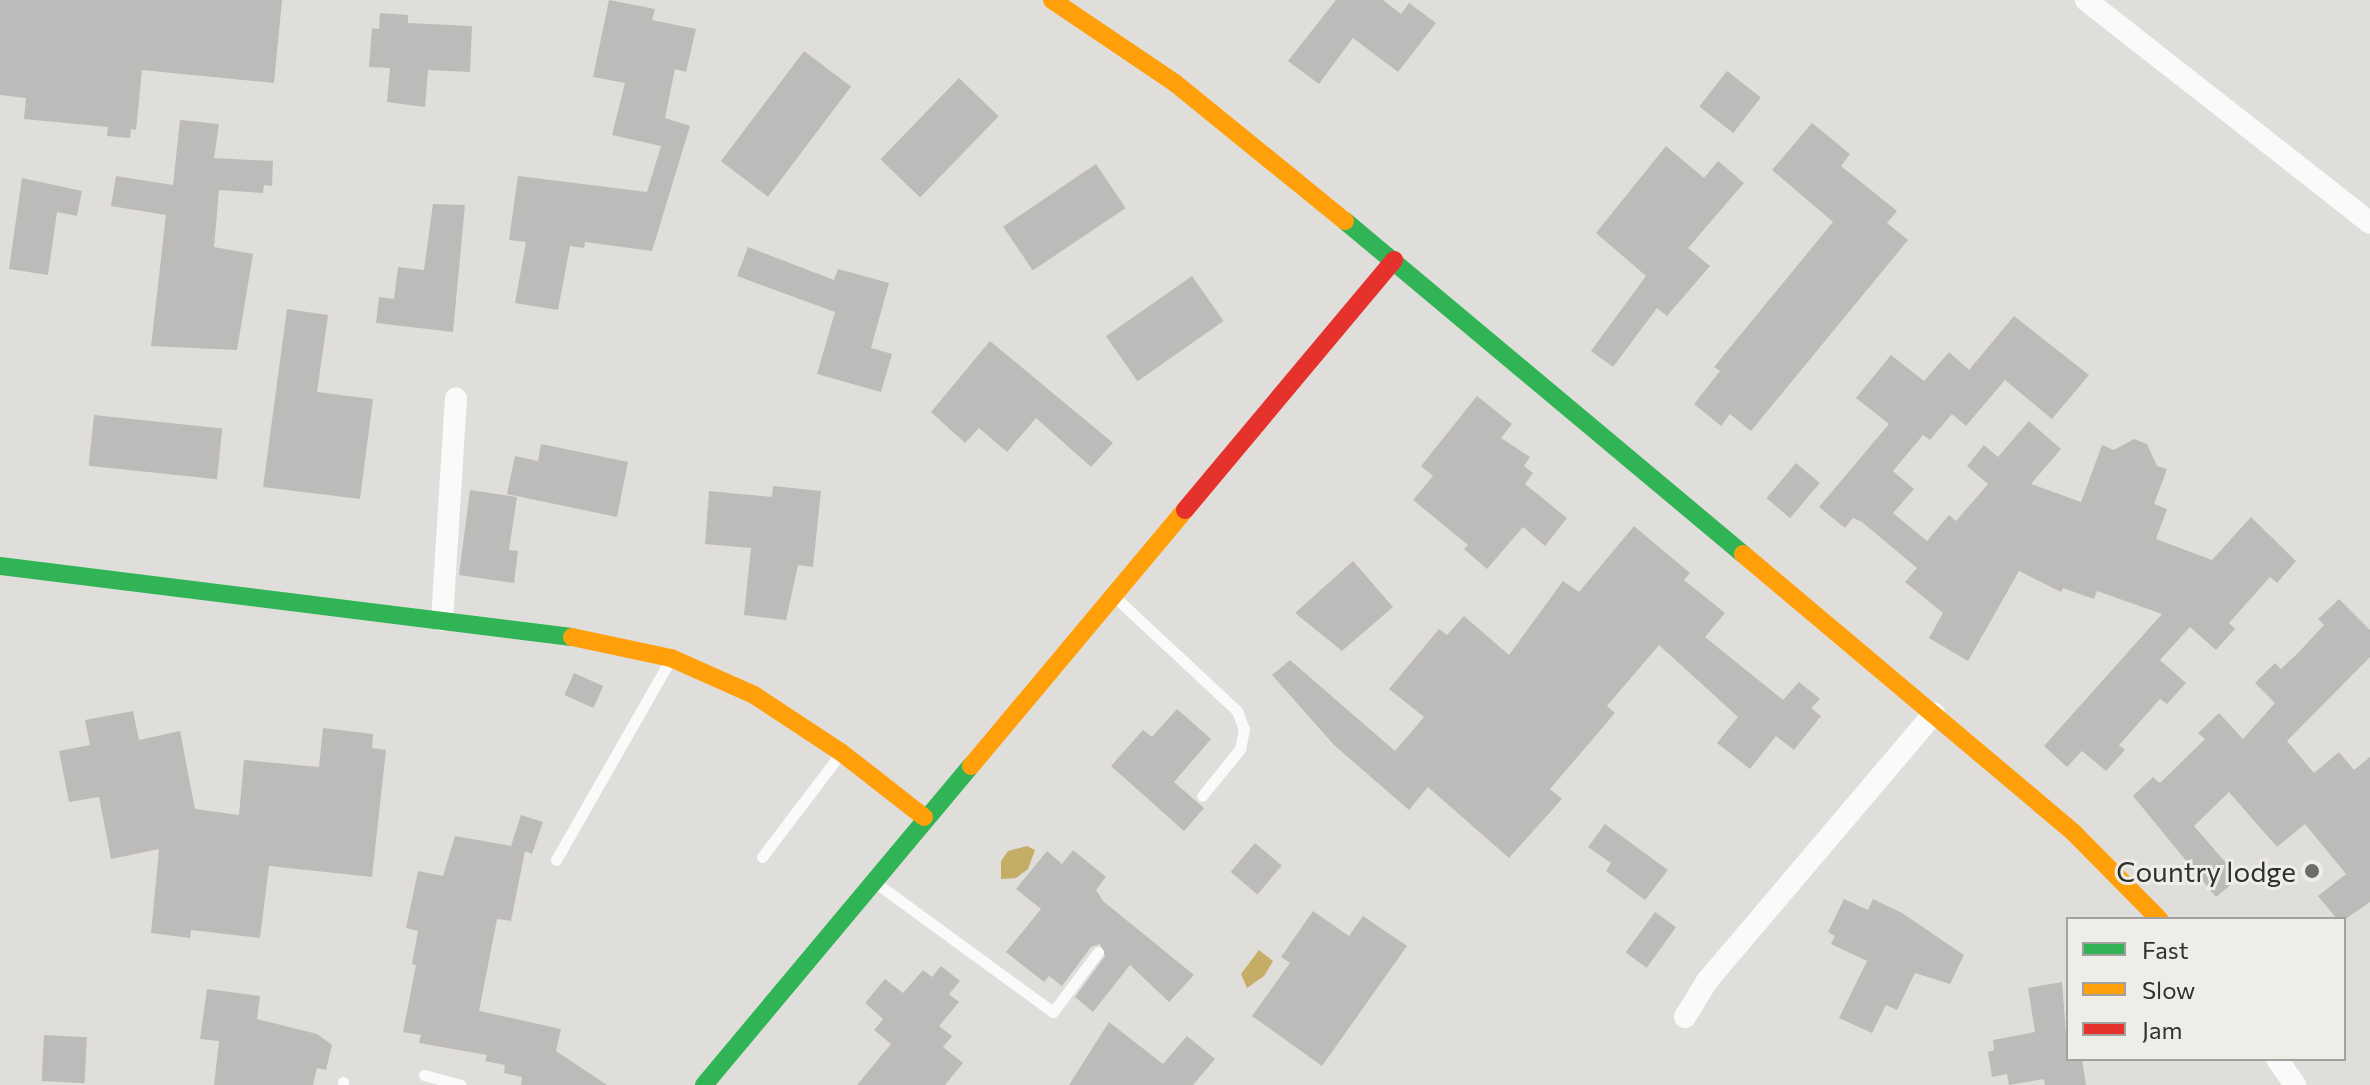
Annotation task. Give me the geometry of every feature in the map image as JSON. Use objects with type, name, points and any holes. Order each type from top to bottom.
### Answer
[{"type":"street","points":[[1052,0],[1175,83],[1394,260],[2075,834],[2157,917]]},
{"type":"street","points":[[2086,0],[2370,223]]},
{"type":"street","points":[[704,1085],[924,817],[1394,260]]},
{"type":"street","points":[[442,620],[456,398]]},
{"type":"street","points":[[0,566],[604,641],[671,658],[754,695],[842,753],[924,817]]},
{"type":"street","points":[[1685,1017],[1707,981],[1934,713]]},
{"type":"street","points":[[2278,1061],[2295,1085]]},
{"type":"lane","points":[[1113,595],[1237,711],[1244,729],[1240,749],[1202,796]]},
{"type":"lane","points":[[556,860],[671,658]]},
{"type":"lane","points":[[762,857],[842,753]]},
{"type":"lane","points":[[872,880],[1053,1012],[1098,952]]},
{"type":"lane","points":[[424,1075],[461,1085]]},
{"type":"shaded area","points":[[1027,846],[1035,850],[1028,869],[1016,878],[1001,879],[1001,861],[1008,851]]},
{"type":"shaded area","points":[[1259,950],[1273,961],[1264,976],[1247,988],[1241,974]]},
{"type":"building","points":[[0,0],[282,0],[274,83],[142,70],[136,130],[131,129],[130,138],[107,136],[108,127],[24,119],[26,98],[0,95]]},
{"type":"building","points":[[609,0],[655,9],[652,20],[696,29],[686,72],[675,69],[665,118],[690,126],[652,251],[585,242],[584,248],[570,246],[558,310],[515,303],[526,242],[509,240],[518,176],[647,192],[661,146],[612,135],[625,83],[593,77]]},
{"type":"building","points":[[1336,0],[1383,0],[1401,14],[1409,3],[1436,23],[1398,72],[1353,38],[1319,84],[1288,61]]},
{"type":"building","points":[[380,13],[408,15],[408,23],[472,26],[470,72],[428,70],[425,107],[387,102],[390,68],[369,67],[372,28],[379,29]]},
{"type":"building","points":[[804,51],[851,87],[768,197],[721,161]]},
{"type":"building","points":[[1727,71],[1761,97],[1733,133],[1699,106]]},
{"type":"building","points":[[959,78],[999,116],[920,197],[881,159]]},
{"type":"building","points":[[180,120],[219,124],[214,158],[273,161],[272,186],[264,185],[263,193],[219,190],[214,247],[253,254],[237,350],[151,346],[166,215],[111,206],[116,176],[173,185]]},
{"type":"building","points":[[1812,123],[1850,154],[1841,166],[1897,211],[1887,223],[1908,240],[1751,431],[1730,414],[1721,426],[1694,404],[1720,371],[1714,367],[1833,222],[1772,170]]},
{"type":"building","points":[[1666,146],[1704,178],[1718,161],[1744,183],[1688,248],[1710,266],[1667,316],[1657,308],[1613,367],[1591,351],[1646,276],[1596,233]]},
{"type":"building","points":[[1096,164],[1126,208],[1033,271],[1003,227]]},
{"type":"building","points":[[22,178],[82,191],[77,216],[57,212],[48,275],[9,269]]},
{"type":"building","points":[[433,204],[465,205],[453,332],[376,323],[379,297],[394,299],[398,267],[424,270]]},
{"type":"building","points":[[748,247],[834,280],[838,269],[889,283],[871,348],[892,354],[881,392],[817,374],[835,312],[737,276]]},
{"type":"building","points":[[1192,276],[1224,321],[1138,381],[1106,336]]},
{"type":"building","points":[[287,309],[328,315],[317,392],[373,399],[360,499],[263,487]]},
{"type":"building","points":[[2014,316],[2089,375],[2052,419],[2005,380],[1966,426],[1952,414],[1930,440],[1923,435],[1893,471],[1914,489],[1893,513],[1927,541],[1949,515],[1956,521],[1988,484],[1967,466],[1984,445],[1998,457],[2029,421],[2061,449],[2031,484],[2081,502],[2102,445],[2114,450],[2134,439],[2147,444],[2157,466],[2167,469],[2154,504],[2167,509],[2156,539],[2212,560],[2251,517],[2296,561],[2277,583],[2270,577],[2229,623],[2235,629],[2216,650],[2190,627],[2160,660],[2186,683],[2167,704],[2160,699],[2119,745],[2125,750],[2106,771],[2082,751],[2067,767],[2044,746],[2162,614],[2097,591],[2094,599],[2063,588],[2061,592],[2019,571],[1968,661],[1929,638],[1943,613],[1905,582],[1917,568],[1862,522],[1853,518],[1845,528],[1819,507],[1889,424],[1856,398],[1891,355],[1924,381],[1949,352],[1969,370]]},
{"type":"building","points":[[990,341],[1113,443],[1091,467],[1036,418],[1007,452],[979,428],[965,443],[931,412]]},
{"type":"building","points":[[1477,396],[1512,424],[1501,438],[1530,457],[1524,466],[1533,473],[1525,484],[1567,518],[1545,546],[1523,527],[1487,569],[1464,549],[1468,545],[1413,500],[1433,476],[1421,466]]},
{"type":"building","points":[[94,415],[222,428],[217,479],[89,466]]},
{"type":"building","points":[[541,444],[628,462],[617,517],[507,494],[515,456],[538,461]]},
{"type":"building","points":[[1796,463],[1820,483],[1790,518],[1766,498]]},
{"type":"building","points":[[773,486],[821,491],[813,567],[798,565],[786,620],[744,615],[751,548],[705,544],[709,491],[772,497]]},
{"type":"building","points":[[470,490],[517,497],[509,550],[518,551],[514,583],[459,575]]},
{"type":"building","points":[[1634,526],[1690,573],[1684,580],[1725,613],[1705,637],[1783,700],[1799,682],[1820,699],[1811,708],[1821,716],[1794,750],[1776,736],[1750,769],[1717,743],[1738,717],[1659,645],[1607,706],[1615,713],[1550,789],[1562,799],[1509,858],[1428,787],[1409,810],[1334,745],[1272,675],[1290,660],[1395,751],[1424,717],[1389,689],[1439,629],[1447,635],[1464,616],[1509,655],[1563,581],[1579,592]]},
{"type":"building","points":[[1353,561],[1393,607],[1342,651],[1295,613]]},
{"type":"building","points":[[2339,599],[2370,630],[2370,657],[2287,741],[2314,773],[2339,752],[2354,770],[2370,757],[2370,902],[2346,919],[2335,917],[2318,896],[2346,874],[2305,824],[2277,847],[2229,792],[2194,826],[2239,878],[2216,897],[2133,796],[2153,777],[2160,783],[2205,739],[2198,733],[2219,713],[2243,739],[2275,703],[2255,683],[2275,663],[2281,669],[2299,652],[2324,625],[2318,619]]},
{"type":"building","points":[[574,673],[603,686],[593,708],[564,695]]},
{"type":"building","points":[[1177,709],[1211,739],[1174,782],[1204,808],[1184,831],[1111,766],[1143,730],[1152,737]]},
{"type":"building","points":[[133,711],[139,740],[180,731],[195,809],[239,815],[244,760],[319,767],[323,728],[373,734],[372,748],[386,750],[372,877],[269,866],[260,938],[191,930],[190,938],[151,933],[159,849],[111,859],[99,797],[69,802],[59,751],[90,745],[85,720]]},
{"type":"building","points":[[521,815],[543,822],[532,854],[525,851],[511,921],[497,919],[479,1011],[561,1029],[556,1051],[607,1085],[521,1085],[522,1077],[504,1073],[505,1065],[485,1061],[487,1055],[419,1043],[421,1035],[403,1032],[416,965],[412,964],[418,931],[406,928],[418,871],[443,876],[455,836],[511,846]]},
{"type":"building","points":[[1605,824],[1668,870],[1645,900],[1606,871],[1611,863],[1588,847]]},
{"type":"building","points":[[1255,843],[1282,865],[1257,895],[1231,872]]},
{"type":"building","points":[[1073,850],[1106,877],[1096,890],[1103,901],[1194,975],[1169,1002],[1130,965],[1093,1012],[1075,997],[1105,956],[1100,944],[1091,947],[1062,986],[1049,976],[1044,982],[1006,952],[1041,909],[1016,889],[1047,851],[1062,864]]},
{"type":"building","points":[[1844,899],[1868,910],[1873,899],[1902,913],[1964,955],[1950,984],[1915,973],[1897,1010],[1886,1005],[1872,1033],[1839,1018],[1867,961],[1831,944],[1835,936],[1828,932]]},
{"type":"building","points":[[1313,911],[1349,936],[1363,916],[1407,946],[1322,1066],[1252,1016],[1290,963],[1281,957]]},
{"type":"building","points":[[1655,912],[1676,927],[1647,968],[1626,952]]},
{"type":"building","points":[[941,966],[960,981],[949,994],[959,1002],[939,1026],[952,1036],[943,1047],[963,1063],[945,1085],[857,1085],[891,1044],[874,1030],[883,1019],[865,1003],[885,979],[903,993],[923,970],[932,977]]},
{"type":"building","points":[[2062,982],[2066,1061],[2082,1061],[2086,1085],[2045,1085],[2044,1079],[2009,1085],[2007,1074],[1992,1077],[1988,1052],[1994,1050],[1993,1040],[2035,1032],[2028,988]]},
{"type":"building","points":[[207,989],[260,996],[257,1019],[317,1034],[332,1045],[326,1070],[317,1068],[313,1085],[214,1085],[219,1041],[200,1039]]},
{"type":"building","points":[[1109,1022],[1163,1064],[1187,1036],[1215,1059],[1193,1085],[1069,1085]]},
{"type":"building","points":[[44,1035],[87,1037],[85,1083],[42,1081]]},
{"type":"traffic: fast","points":[[1345,221],[1743,554]]},
{"type":"traffic: fast","points":[[0,566],[572,637]]},
{"type":"traffic: fast","points":[[704,1085],[971,766]]},
{"type":"traffic: slow","points":[[1052,0],[1175,83],[1345,221]]},
{"type":"traffic: slow","points":[[971,766],[1185,510]]},
{"type":"traffic: slow","points":[[1743,554],[2075,834],[2157,917]]},
{"type":"traffic: slow","points":[[572,637],[671,658],[754,695],[842,753],[924,817]]},
{"type":"traffic: jam","points":[[1185,510],[1394,260]]},
{"type":"place","name":"Country lodge","points":[[2312,871]]}]
